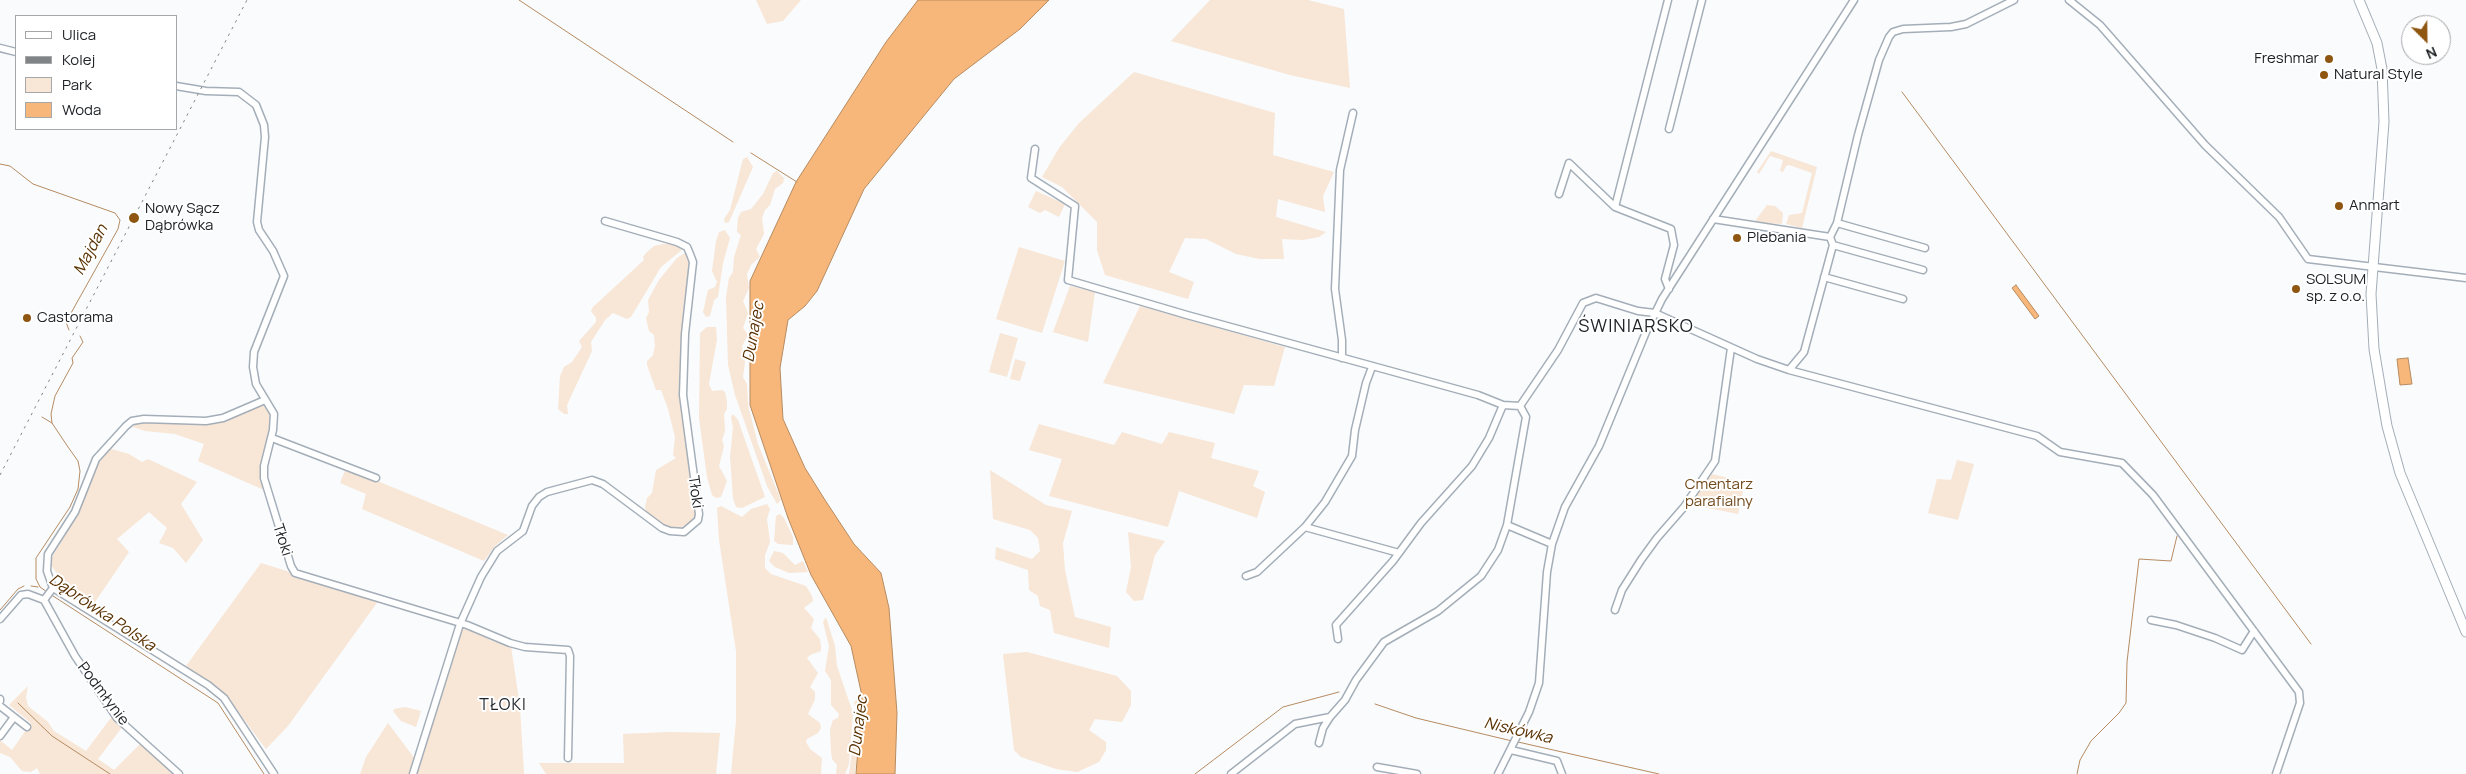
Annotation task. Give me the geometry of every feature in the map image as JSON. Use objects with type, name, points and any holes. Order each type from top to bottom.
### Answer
[{"type":"main road","points":[[2359,0],[2377,43],[2382,69],[2384,114],[2373,267],[2374,349],[2387,426],[2413,508],[2466,632]]},
{"type":"street","points":[[1615,207],[1668,0]]},
{"type":"street","points":[[1669,129],[1702,0]]},
{"type":"street","points":[[1498,774],[1536,696],[1540,678],[1545,592],[1552,544],[1565,507],[1599,446],[1655,313],[1669,288],[1854,0]]},
{"type":"street","points":[[1789,370],[1804,352],[1833,244],[1830,237],[1837,223],[1858,135],[1879,60],[1889,37],[1903,29],[1935,28],[1966,24],[2014,0]]},
{"type":"street","points":[[2069,0],[2100,25],[2205,145],[2279,217],[2308,258],[2466,278]]},
{"type":"street","points":[[0,48],[15,52]]},
{"type":"street","name":"Tłoki","points":[[178,86],[206,92],[239,92],[256,105],[264,125],[265,137],[258,227],[273,251],[284,276],[253,360],[256,384],[274,414],[272,438],[264,466],[267,492],[295,573],[460,624],[510,643],[568,650],[570,656],[568,758]]},
{"type":"street","points":[[1342,358],[1340,320],[1335,289],[1340,170],[1353,113]]},
{"type":"street","points":[[1035,149],[1031,178],[1075,206],[1068,280],[1372,367],[1478,395],[1503,404],[1520,406]]},
{"type":"street","points":[[1559,194],[1569,163],[1615,207],[1671,229],[1674,245],[1666,279],[1669,288]]},
{"type":"street","points":[[1713,218],[1830,237]]},
{"type":"street","name":"Tłoki","points":[[413,774],[460,624],[492,558],[497,551],[523,532],[532,506],[539,497],[547,492],[592,480],[604,484],[662,528],[670,531],[684,532],[698,520],[699,514],[683,395],[685,334],[692,270],[690,254],[687,247],[677,242],[605,221]]},
{"type":"street","points":[[1837,223],[1925,248]]},
{"type":"street","points":[[1833,244],[1924,270]]},
{"type":"street","points":[[1824,277],[1903,298]]},
{"type":"street","points":[[1520,406],[1558,350],[1583,303],[1596,298],[1638,311],[1655,313],[1731,348],[1789,370],[2037,436],[2060,452],[2122,464],[2153,495],[2300,696],[2300,703],[2276,774]]},
{"type":"street","points":[[1615,610],[1622,590],[1641,560],[1657,538],[1684,508],[1715,461],[1731,348]]},
{"type":"street","points":[[1246,576],[1257,572],[1305,526],[1325,502],[1352,456],[1355,430],[1366,383],[1372,367]]},
{"type":"street","points":[[265,400],[223,418],[206,421],[144,419],[132,421],[96,459],[74,512],[48,554],[47,571],[52,589],[208,685],[224,698],[274,774]]},
{"type":"street","points":[[1338,639],[1336,625],[1399,553],[1421,523],[1472,466],[1488,438],[1503,404]]},
{"type":"street","points":[[1319,743],[1323,728],[1330,717],[1345,700],[1384,642],[1438,611],[1481,576],[1498,550],[1507,525],[1526,417],[1520,406]]},
{"type":"street","points":[[272,438],[376,478]]},
{"type":"street","points":[[1507,525],[1552,544]]},
{"type":"street","points":[[1305,526],[1399,553]]},
{"type":"street","points":[[0,619],[21,595],[28,594],[45,599],[52,589]]},
{"type":"street","name":"Podmłynie","points":[[45,599],[75,656],[117,718],[179,774]]},
{"type":"street","points":[[2151,620],[2176,625],[2215,638],[2242,650],[2254,631]]},
{"type":"street","points":[[0,706],[27,727]]},
{"type":"street","points":[[0,736],[14,717]]},
{"type":"street","points":[[1231,774],[1294,724],[1330,717]]},
{"type":"street","points":[[1511,748],[1557,761],[1562,774]]},
{"type":"street","points":[[1377,767],[1417,774]]},
{"type":"green space","points":[[756,0],[801,0],[783,21],[767,24]]},
{"type":"green space","points":[[1210,0],[1308,0],[1344,9],[1350,88],[1290,75],[1171,41]]},
{"type":"green space","points":[[1134,72],[1275,113],[1273,155],[1334,172],[1323,196],[1325,212],[1278,199],[1276,217],[1326,232],[1319,237],[1303,240],[1282,239],[1284,259],[1260,259],[1236,254],[1206,239],[1185,238],[1169,272],[1194,282],[1188,299],[1105,275],[1097,250],[1097,222],[1062,187],[1042,177],[1059,148],[1079,123]]},
{"type":"green space","points":[[1771,151],[1817,167],[1802,228],[1786,224],[1789,215],[1802,213],[1812,173],[1789,165],[1786,166],[1783,172],[1780,171],[1783,160],[1770,156],[1759,174],[1757,172]]},
{"type":"green space","points":[[747,157],[753,167],[729,222],[725,223],[724,219],[730,210],[743,159]]},
{"type":"green space","points":[[777,171],[784,178],[783,183],[775,189],[770,205],[765,210],[762,218],[764,234],[756,249],[760,257],[751,265],[747,274],[749,288],[743,301],[748,313],[743,328],[748,335],[742,346],[745,362],[743,377],[747,384],[748,405],[758,444],[781,500],[777,504],[767,486],[735,395],[728,365],[726,297],[729,278],[733,272],[734,257],[741,235],[737,232],[738,218],[741,212],[751,209],[763,194],[773,173]]},
{"type":"green space","points":[[1036,191],[1065,204],[1059,217],[1045,210],[1040,213],[1028,207]]},
{"type":"green space","points":[[1767,205],[1775,206],[1783,213],[1782,224],[1744,222],[1743,220],[1755,221]]},
{"type":"green space","points":[[725,230],[730,238],[723,263],[718,297],[714,300],[710,316],[706,317],[703,312],[708,290],[715,287],[717,282],[712,271],[716,241],[719,232]]},
{"type":"green space","points":[[671,244],[683,249],[661,267],[631,317],[627,319],[613,313],[605,320],[591,342],[592,351],[567,405],[568,414],[564,414],[558,409],[560,376],[564,367],[572,362],[582,347],[579,341],[596,322],[596,318],[591,311],[593,307],[644,260],[643,257],[647,252],[654,246]]},
{"type":"green space","points":[[1019,247],[1065,261],[1042,333],[996,319]]},
{"type":"green space","points":[[686,252],[689,257],[689,271],[680,367],[682,416],[696,509],[695,518],[684,528],[674,529],[665,527],[646,511],[645,507],[647,498],[652,493],[656,470],[676,458],[673,455],[675,437],[668,409],[661,390],[656,390],[647,365],[647,361],[653,355],[655,346],[654,335],[649,331],[646,318],[649,312],[648,300],[659,280],[677,258]]},
{"type":"green space","points":[[1070,286],[1095,292],[1088,342],[1053,332]]},
{"type":"green space","points":[[1140,306],[1285,347],[1274,386],[1244,385],[1234,414],[1103,383]]},
{"type":"green space","points":[[707,327],[716,327],[717,339],[709,384],[712,391],[722,390],[725,392],[727,401],[727,409],[724,414],[725,431],[722,440],[724,446],[719,466],[727,481],[721,497],[716,498],[712,495],[707,477],[699,418],[700,333]]},
{"type":"green space","points":[[1000,333],[1018,338],[1007,377],[989,372]]},
{"type":"green space","points":[[1015,359],[1026,362],[1020,381],[1010,379]]},
{"type":"green space","points":[[263,404],[269,407],[272,420],[261,468],[264,490],[198,461],[204,444],[175,434],[145,431],[133,427],[134,423],[158,420],[207,423]]},
{"type":"green space","points":[[733,414],[738,420],[765,497],[742,508],[736,507],[733,498],[730,457],[733,428],[731,417]]},
{"type":"green space","points":[[1039,424],[1114,445],[1122,432],[1162,444],[1169,432],[1215,443],[1211,458],[1259,471],[1253,486],[1265,492],[1257,518],[1179,491],[1168,527],[1049,496],[1062,459],[1029,450]]},
{"type":"green space","points":[[108,448],[129,454],[142,462],[148,459],[197,482],[181,504],[203,540],[186,563],[173,548],[159,543],[167,528],[149,512],[117,539],[129,552],[93,605],[88,607],[59,588],[60,578],[49,562],[79,512],[92,473]]},
{"type":"green space","points":[[1957,460],[1974,464],[1958,520],[1928,513],[1937,479],[1951,480]]},
{"type":"green space","points":[[346,468],[508,535],[494,547],[484,561],[362,509],[366,494],[340,483]]},
{"type":"green space","points":[[990,470],[1046,505],[1072,511],[1063,543],[1065,570],[1075,617],[1111,627],[1109,648],[1054,633],[1050,610],[1040,606],[1038,596],[1029,590],[1028,570],[995,559],[996,547],[1032,559],[1040,551],[1038,538],[1030,530],[993,519]]},
{"type":"green space","name":"Cmentarz parafialny","points":[[1712,474],[1745,482],[1738,514],[1688,504]]},
{"type":"green space","points":[[767,504],[770,509],[767,519],[770,542],[765,555],[765,568],[771,574],[806,586],[813,601],[804,608],[814,619],[811,628],[820,639],[821,651],[807,658],[818,673],[810,687],[815,692],[815,699],[808,714],[820,723],[821,728],[818,733],[807,739],[806,742],[810,749],[822,758],[821,774],[731,774],[736,721],[736,651],[719,540],[717,508],[721,506],[742,517],[751,509]]},
{"type":"green space","points":[[780,514],[784,518],[793,537],[793,545],[778,544],[774,541],[776,516]]},
{"type":"green space","points":[[1128,532],[1165,541],[1155,555],[1143,600],[1134,601],[1126,592],[1131,567]]},
{"type":"green space","points":[[774,551],[783,553],[795,565],[803,561],[808,572],[789,573],[775,567],[769,561]]},
{"type":"green space","points":[[261,563],[379,600],[288,726],[266,749],[226,696],[186,666]]},
{"type":"green space","points":[[826,617],[835,646],[837,666],[853,713],[849,764],[845,774],[836,774],[837,765],[832,759],[831,751],[830,729],[833,720],[838,718],[839,714],[831,705],[831,680],[825,671],[829,646],[823,622]]},
{"type":"green space","points":[[462,628],[474,630],[490,640],[511,646],[520,707],[524,774],[417,774]]},
{"type":"green space","points":[[1027,652],[1117,676],[1131,691],[1131,705],[1122,722],[1095,719],[1089,730],[1106,742],[1106,750],[1099,762],[1077,772],[1056,769],[1021,757],[1014,750],[1003,654]]},
{"type":"green space","points":[[28,686],[26,697],[28,706],[48,722],[54,731],[86,751],[113,715],[123,726],[98,759],[114,770],[142,742],[175,774],[40,774],[37,768],[31,772],[22,771],[10,757],[0,753],[0,740],[12,750],[31,723],[9,705]]},
{"type":"green space","points":[[860,699],[855,774],[849,774],[857,714],[854,702]]},
{"type":"green space","points":[[405,707],[421,711],[416,727],[401,721],[393,711],[394,709]]},
{"type":"green space","points":[[388,723],[415,759],[410,774],[360,774],[366,757]]},
{"type":"green space","points":[[669,732],[720,733],[716,774],[546,774],[539,763],[624,763],[623,734]]},
{"type":"water","name":"Dunajec","points":[[918,0],[1049,0],[1020,29],[954,79],[864,189],[817,291],[805,306],[788,320],[780,368],[783,419],[805,468],[825,500],[854,544],[881,573],[889,608],[897,713],[895,774],[856,774],[862,696],[851,646],[811,575],[788,518],[750,405],[750,281],[796,182],[886,42]]},
{"type":"water","points":[[2016,285],[2039,316],[2035,319],[2012,288]]},
{"type":"water","points":[[2408,358],[2412,384],[2400,385],[2397,359]]},
{"type":"waterway","points":[[519,0],[733,142]]},
{"type":"waterway","points":[[1902,92],[2311,644]]},
{"type":"waterway","points":[[751,153],[797,182]]},
{"type":"waterway","name":"Majdan","points":[[0,164],[10,166],[33,184],[115,213],[120,220],[118,229],[66,322],[69,330]]},
{"type":"waterway","name":"Majdan","points":[[52,423],[51,414],[55,396],[73,363],[72,358],[83,342],[80,336]]},
{"type":"waterway","name":"Dąbrówka Polska","points":[[42,417],[52,423],[78,461],[80,471],[78,489],[70,507],[36,558],[36,579],[40,587],[47,592]]},
{"type":"waterway","points":[[2077,774],[2080,760],[2091,741],[2119,713],[2126,703],[2127,662],[2139,559],[2171,561],[2177,536]]},
{"type":"waterway","points":[[0,610],[18,589],[24,586]]},
{"type":"waterway","points":[[31,586],[38,587]]},
{"type":"waterway","name":"Dąbrówka Polska","points":[[50,594],[218,703],[264,774]]},
{"type":"waterway","name":"Niskówka","points":[[1195,774],[1283,707],[1339,692]]},
{"type":"waterway","points":[[18,703],[52,736],[110,774]]},
{"type":"waterway","name":"Niskówka","points":[[1375,704],[1416,718],[1512,741]]},
{"type":"waterway","name":"Niskówka","points":[[1518,742],[1659,774]]},
{"type":"railway","points":[[0,475],[247,0]]},
{"type":"place","name":"Freshmar","points":[[2329,59]]},
{"type":"place","name":"Natural Style","points":[[2324,75]]},
{"type":"place","name":"Anmart","points":[[2339,206]]},
{"type":"place","name":"Nowy Sącz Dąbrówka","points":[[134,218]]},
{"type":"place","name":"Plebania","points":[[1737,238]]},
{"type":"place","name":"SOLSUM sp. z o.o.","points":[[2296,289]]},
{"type":"place","name":"Castorama","points":[[27,318]]},
{"type":"district","name":"ŚWINIARSKO","points":[[1636,327]]},
{"type":"district","name":"TŁOKI","points":[[503,706]]}]
